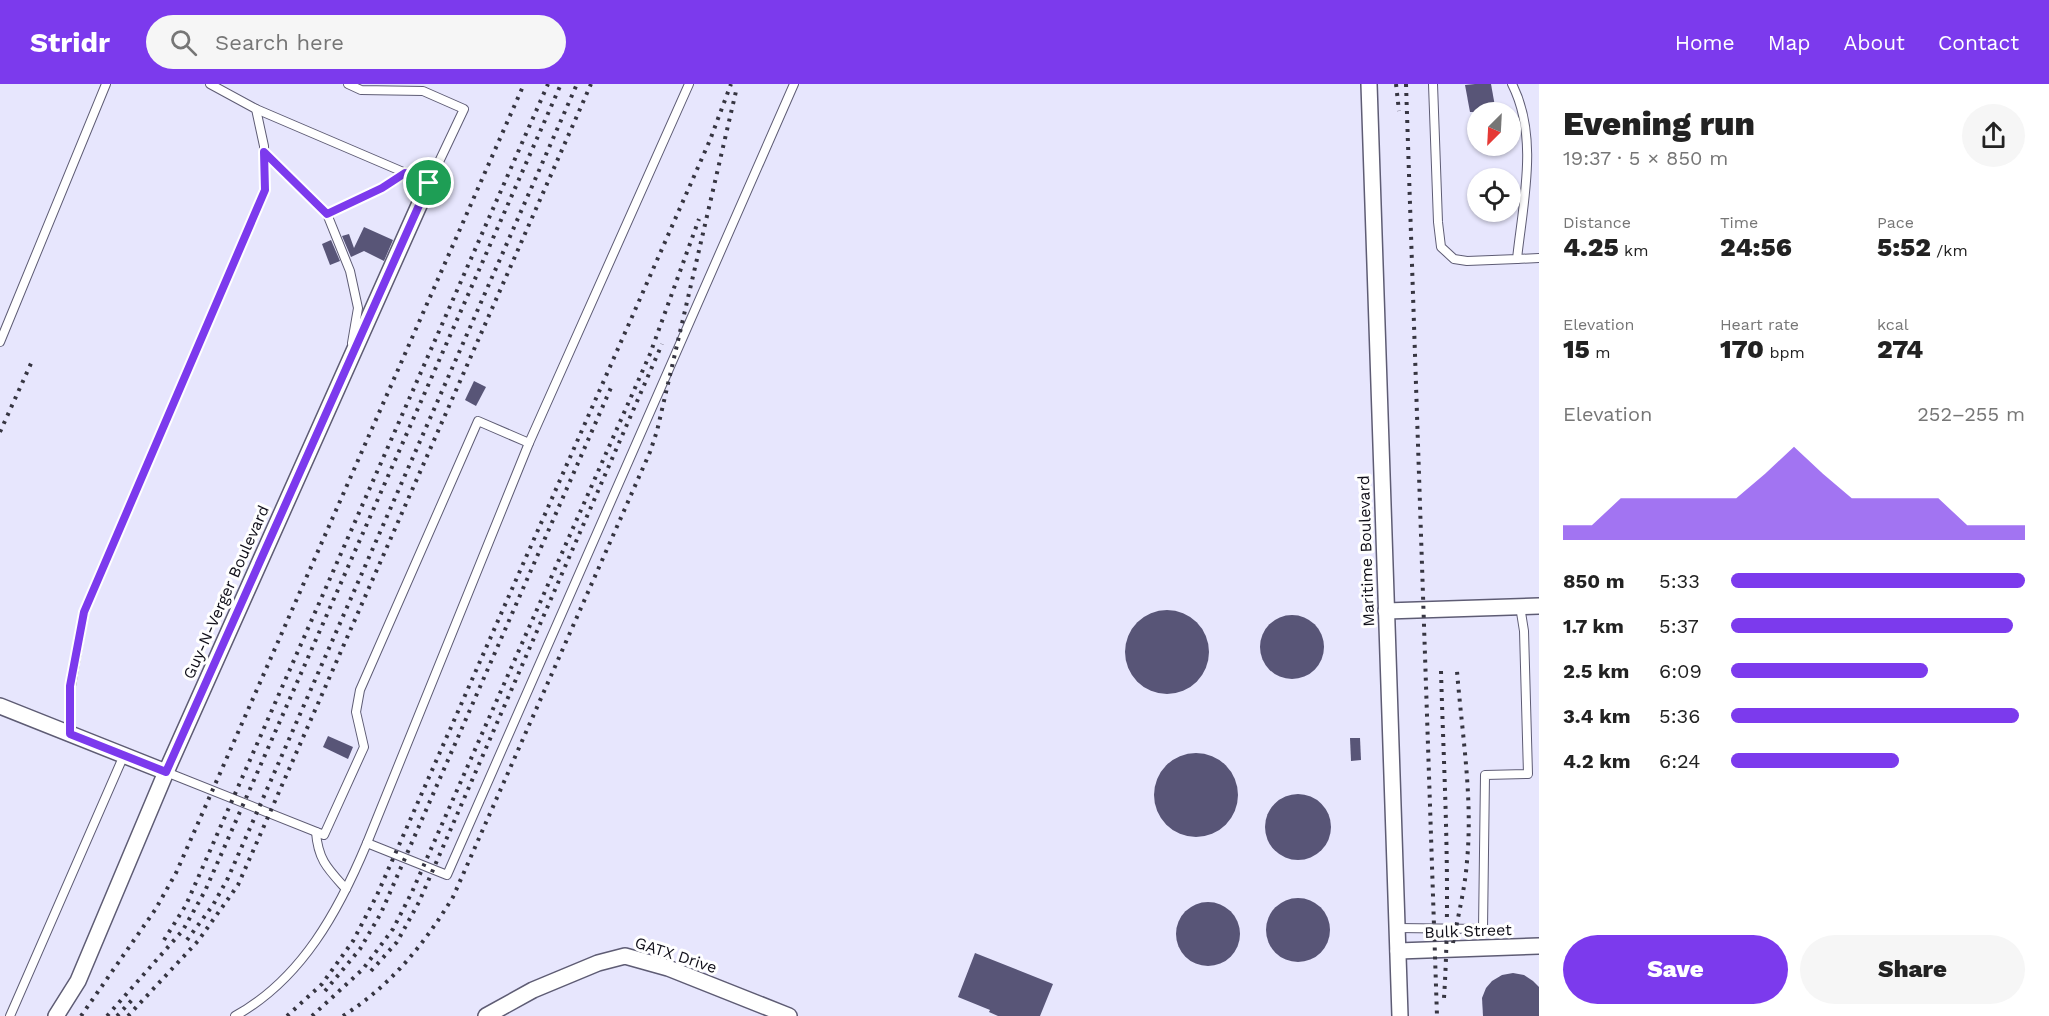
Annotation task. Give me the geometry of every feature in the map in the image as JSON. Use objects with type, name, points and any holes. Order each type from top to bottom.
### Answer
[{"type":"street","name":"Maritime Boulevard","points":[[1369,84],[1400,1016]]},
{"type":"street","name":"Guy-N-Verger Boulevard","points":[[56,1016],[78,981],[166,772],[429,183]]},
{"type":"street","points":[[1386,611],[1539,606]]},
{"type":"street","points":[[0,706],[166,772]]},
{"type":"street","name":"Bulk Street","points":[[1398,951],[1539,946]]},
{"type":"street","name":"GATX Drive","points":[[486,1016],[544,986],[598,963],[625,956],[668,969],[789,1016]]},
{"type":"lane","points":[[0,342],[106,84]]},
{"type":"lane","points":[[210,84],[256,109],[429,183],[464,109],[424,88],[361,90],[348,84]]},
{"type":"lane","points":[[235,1016],[278,985],[313,947],[346,889],[367,843],[530,443],[689,84]]},
{"type":"lane","points":[[367,843],[447,875],[794,84]]},
{"type":"lane","points":[[1433,84],[1438,222],[1442,247],[1454,259],[1467,261],[1539,258]]},
{"type":"lane","points":[[1512,84],[1525,116],[1529,153],[1516,259]]},
{"type":"lane","points":[[70,734],[70,686],[84,612],[265,190],[264,152],[256,109]]},
{"type":"lane","points":[[264,152],[327,214],[350,271],[358,308],[348,365]]},
{"type":"lane","points":[[327,214],[382,188],[405,173]]},
{"type":"lane","points":[[166,772],[324,835],[364,747],[356,712],[360,690],[478,421],[530,443]]},
{"type":"lane","points":[[1397,928],[1483,929],[1485,775],[1528,774],[1524,632],[1520,606]]},
{"type":"lane","points":[[10,1016],[124,755]]},
{"type":"lane","points":[[316,832],[317,845],[323,864],[346,889]]},
{"type":"building","points":[[1491,84],[1494,102],[1468,102],[1465,85]]},
{"type":"building","points":[[364,227],[393,240],[384,261],[364,251],[351,257],[342,236],[349,234],[354,248]]},
{"type":"building","points":[[331,240],[340,261],[330,265],[322,244]]},
{"type":"building","points":[[474,381],[486,387],[476,406],[465,400]]},
{"type":"building","points":[[1159,610],[1175,610],[1191,617],[1202,628],[1209,644],[1206,668],[1197,682],[1175,694],[1159,694],[1143,687],[1132,676],[1125,660],[1125,644],[1132,628],[1143,617]]},
{"type":"building","points":[[1286,615],[1298,615],[1315,624],[1322,635],[1324,647],[1322,659],[1315,670],[1298,679],[1286,679],[1274,674],[1265,665],[1260,653],[1260,641],[1265,629],[1274,620]]},
{"type":"building","points":[[328,736],[353,747],[348,759],[323,747]]},
{"type":"building","points":[[1350,738],[1360,738],[1361,760],[1351,761]]},
{"type":"building","points":[[1188,753],[1204,753],[1220,760],[1231,771],[1238,787],[1235,811],[1226,825],[1204,837],[1188,837],[1172,830],[1161,819],[1154,803],[1154,787],[1161,771],[1172,760]]},
{"type":"building","points":[[1298,794],[1311,797],[1321,804],[1328,814],[1331,827],[1328,840],[1321,850],[1311,857],[1298,860],[1285,857],[1275,850],[1268,840],[1265,827],[1268,814],[1275,804],[1285,797]]},
{"type":"building","points":[[1298,898],[1310,900],[1321,907],[1328,918],[1330,930],[1328,942],[1321,953],[1310,960],[1298,962],[1286,960],[1275,953],[1268,942],[1266,930],[1268,918],[1275,907],[1286,900]]},
{"type":"building","points":[[1208,902],[1220,904],[1231,911],[1238,922],[1240,934],[1238,946],[1231,957],[1220,964],[1208,966],[1196,964],[1185,957],[1178,946],[1176,934],[1178,922],[1185,911],[1196,904]]},
{"type":"building","points":[[975,953],[1053,984],[1040,1016],[998,1016],[989,1012],[990,1010],[958,997]]},
{"type":"building","points":[[1513,973],[1524,975],[1539,987],[1539,1016],[1483,1016],[1482,998],[1486,988],[1502,975]]},
{"type":"railway","points":[[81,1016],[155,910],[176,873],[524,84]]},
{"type":"railway","points":[[164,940],[186,905],[548,84]]},
{"type":"railway","points":[[107,1016],[183,930],[205,891],[561,84]]},
{"type":"railway","points":[[187,940],[213,905],[228,878],[577,84]]},
{"type":"railway","points":[[128,1016],[198,941],[238,885],[591,84]]},
{"type":"railway","points":[[287,1016],[322,984],[353,941],[377,895],[710,140],[731,84]]},
{"type":"railway","points":[[1396,84],[1399,111]]},
{"type":"railway","points":[[1406,84],[1437,1016]]},
{"type":"railway","points":[[343,1016],[376,991],[405,963],[430,932],[453,897],[650,452],[657,431],[737,87]]},
{"type":"railway","points":[[312,1016],[363,969],[393,929],[412,892],[650,354],[699,219]]},
{"type":"railway","points":[[371,971],[397,942],[419,902],[662,344]]},
{"type":"railway","points":[[0,432],[33,359]]},
{"type":"railway","points":[[325,991],[360,949],[381,913],[613,383]]},
{"type":"railway","points":[[1441,671],[1447,875],[1444,998]]},
{"type":"railway","points":[[1453,943],[1465,882],[1469,814],[1457,671]]},
{"type":"railway","points":[[117,1016],[132,1000]]},
{"type":"route","points":[[264,152],[327,214],[382,188],[405,173],[429,183],[166,772],[70,734],[70,686],[84,612],[265,190],[264,152]]}]
